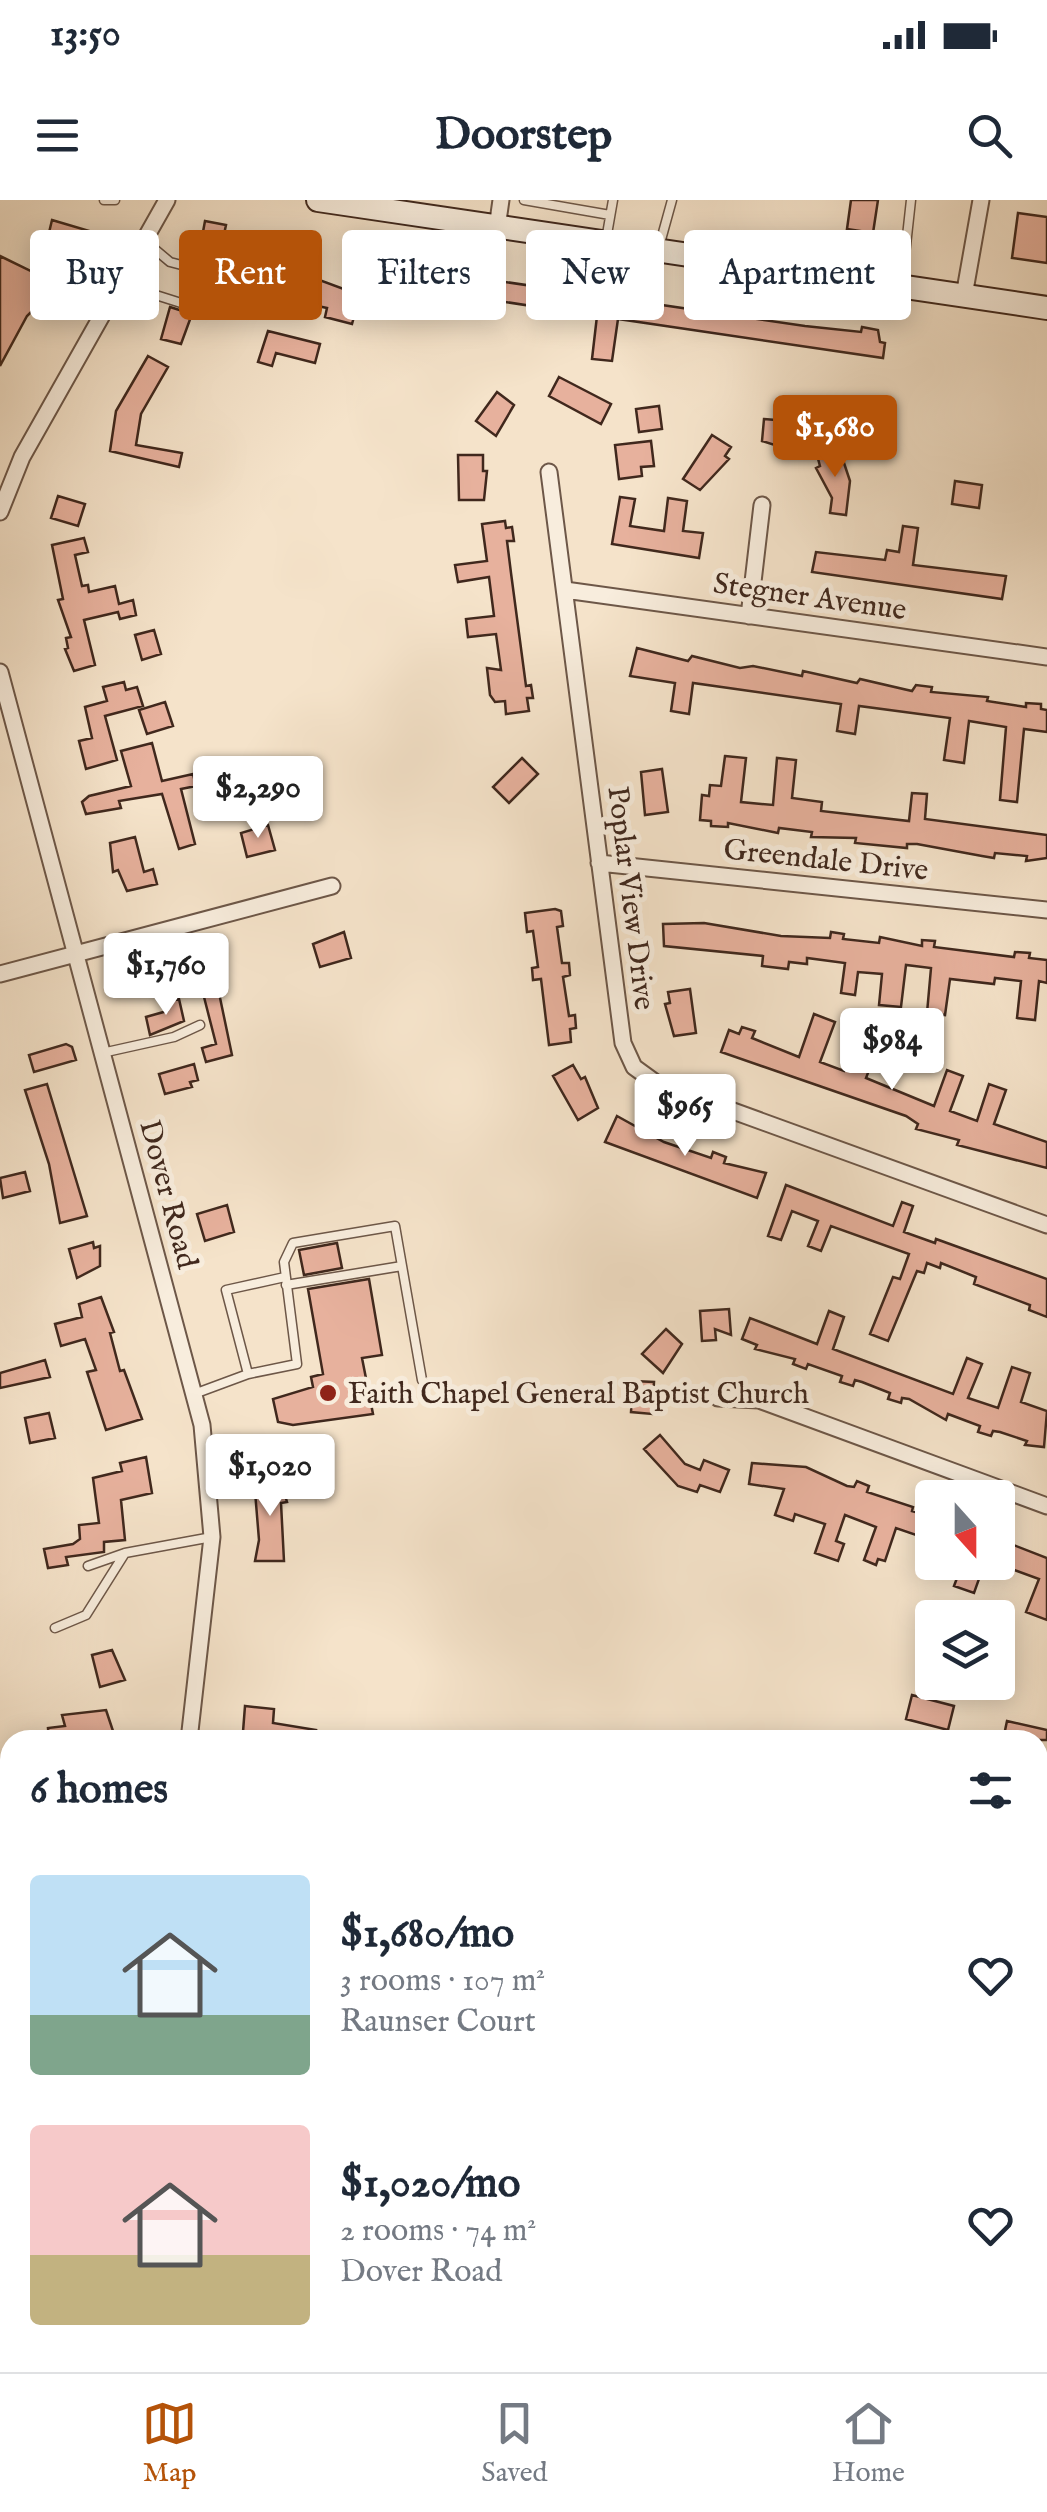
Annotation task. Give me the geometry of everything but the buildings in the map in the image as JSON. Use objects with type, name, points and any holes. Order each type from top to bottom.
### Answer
[{"type":"main road","points":[[318,200],[526,232]]},
{"type":"main road","points":[[911,288],[1047,308]]},
{"type":"street","points":[[151,230],[167,200]]},
{"type":"street","points":[[496,228],[501,200]]},
{"type":"street","points":[[964,296],[981,200]]},
{"type":"street","points":[[0,512],[22,457],[100,320]]},
{"type":"street","name":"Poplar View Drive","points":[[549,472],[623,1043],[641,1074],[710,1104],[1047,1225]]},
{"type":"street","points":[[748,616],[762,505]]},
{"type":"street","name":"Stegner Avenue","points":[[565,590],[1047,657]]},
{"type":"street","name":"Dover Road","points":[[0,672],[194,1394],[209,1463],[212,1537],[189,1730]]},
{"type":"street","name":"Greendale Drive","points":[[599,863],[1047,910]]},
{"type":"street","points":[[0,974],[332,886]]},
{"type":"street","points":[[718,1398],[759,1400],[1047,1506]]},
{"type":"lane","points":[[104,200],[115,200]]},
{"type":"lane","points":[[524,200],[610,215]]},
{"type":"lane","points":[[607,230],[613,200]]},
{"type":"lane","points":[[663,230],[672,200]]},
{"type":"lane","points":[[908,230],[911,200]]},
{"type":"lane","points":[[159,253],[170,262],[212,273],[200,310],[159,297]]},
{"type":"lane","points":[[102,1053],[174,1037],[200,1025]]},
{"type":"lane","points":[[194,1394],[248,1374],[297,1364],[284,1262],[293,1244],[394,1226],[422,1380]]},
{"type":"lane","points":[[248,1374],[226,1290],[402,1266]]},
{"type":"lane","points":[[88,1566],[125,1553],[212,1537]]},
{"type":"lane","points":[[55,1628],[86,1615],[125,1553]]},
{"type":"place","name":"Faith Chapel General Baptist Church","points":[[328,1393]]}]
